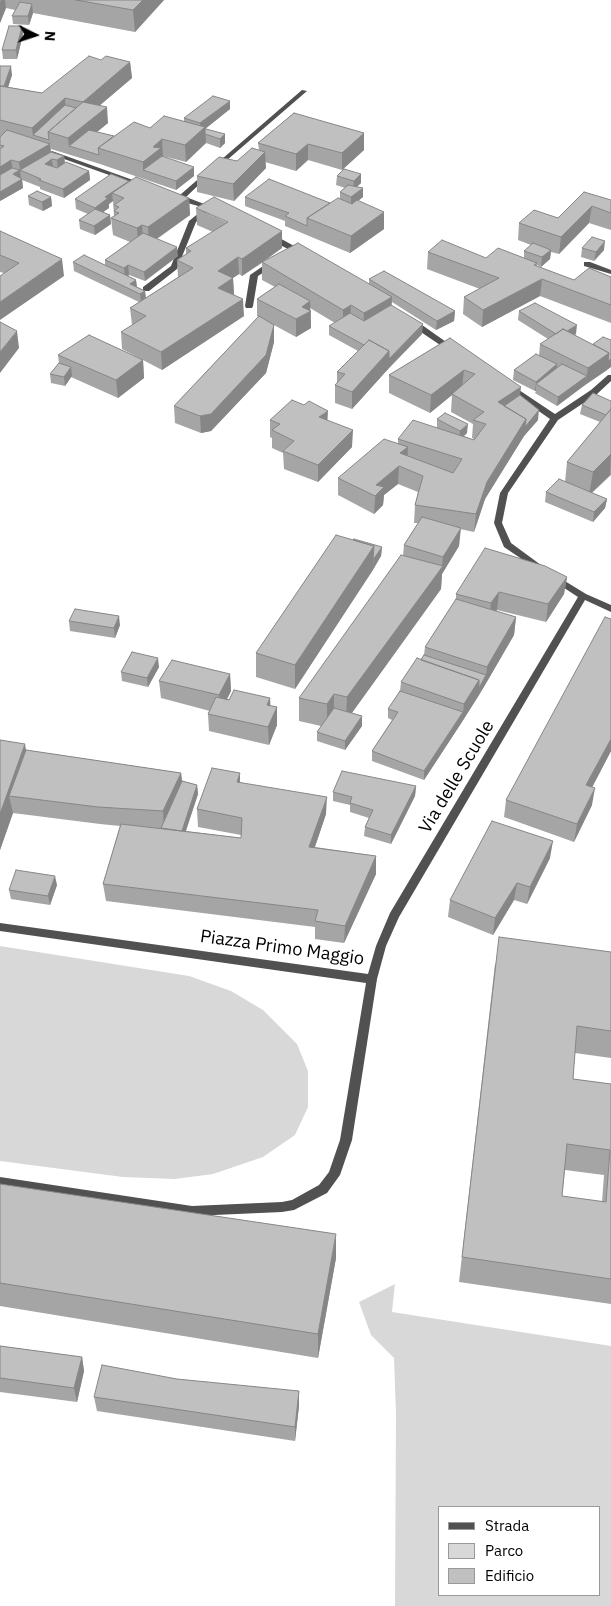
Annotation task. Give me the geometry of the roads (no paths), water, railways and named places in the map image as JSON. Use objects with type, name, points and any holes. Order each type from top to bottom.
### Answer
[{"type":"street","points":[[180,198],[304,91]]},
{"type":"street","points":[[42,150],[153,188]]},
{"type":"street","points":[[171,194],[219,212]]},
{"type":"street","points":[[146,289],[174,268],[193,221],[210,208]]},
{"type":"street","points":[[262,233],[297,249],[313,259]]},
{"type":"street","points":[[286,255],[297,249]]},
{"type":"street","points":[[249,306],[254,274],[278,260]]},
{"type":"street","points":[[587,264],[611,272]]},
{"type":"street","points":[[401,315],[458,353]]},
{"type":"street","points":[[611,377],[594,392],[555,418],[504,493],[498,522],[507,545],[583,596],[611,609]]},
{"type":"street","points":[[499,381],[555,418]]},
{"type":"street","name":"Via delle Scuole","points":[[372,979],[381,946],[394,916],[583,596]]},
{"type":"street","name":"Piazza Primo Maggio","points":[[0,927],[372,979],[346,1140],[334,1175],[323,1189],[314,1196],[294,1205],[282,1207],[192,1211],[0,1182]]}]
